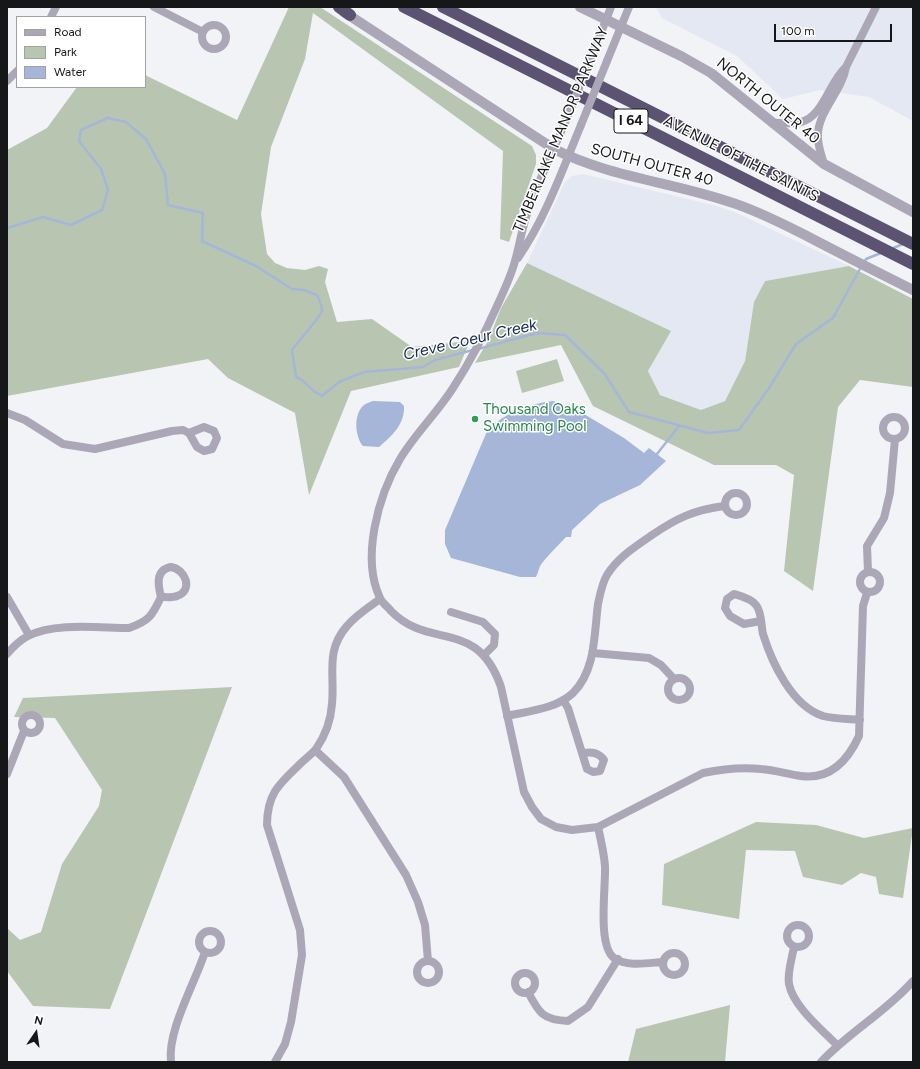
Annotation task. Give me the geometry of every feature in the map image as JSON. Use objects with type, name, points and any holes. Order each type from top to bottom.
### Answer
[{"type":"highway","points":[[339,7],[350,15]]},
{"type":"highway","name":"AVENUE OF THE SAINTS","points":[[404,7],[913,264]]},
{"type":"highway","name":"AVENUE OF THE SAINTS","points":[[443,7],[913,244]]},
{"type":"street","points":[[52,16],[56,7]]},
{"type":"street","points":[[154,7],[203,32]]},
{"type":"street","name":"SOUTH OUTER 40","points":[[336,7],[554,149],[568,156],[590,166],[731,202],[758,212],[913,290]]},
{"type":"street","name":"NORTH OUTER 40","points":[[580,7],[622,26],[711,73],[824,164],[913,212]]},
{"type":"street","name":"TIMBERLAKE MANOR PARKWAY","points":[[611,7],[594,54],[527,214],[521,232],[515,262],[497,306],[454,386],[399,460],[381,504],[376,523],[372,552],[372,569],[380,599],[394,614],[410,625],[427,632],[462,640],[474,645],[484,655],[497,675],[524,792],[536,813],[542,819],[556,827],[572,830],[598,827],[703,773],[746,768],[812,777],[826,773],[839,766],[853,748],[858,736],[860,720],[863,606],[867,592],[862,589],[859,582],[862,576],[868,572],[867,546],[884,518],[893,472],[895,440]]},
{"type":"street","name":"TIMBERLAKE MANOR PARKWAY","points":[[515,262],[533,236],[581,125],[629,7]]},
{"type":"street","points":[[824,164],[818,141],[818,132],[821,121],[844,77],[846,67],[876,7]]},
{"type":"street","points":[[772,122],[802,122],[811,117],[819,108],[837,74],[846,67]]},
{"type":"street","points":[[7,81],[16,72]]},
{"type":"street","points":[[7,413],[25,420],[63,444],[85,448],[95,449],[172,431],[183,430],[189,433]]},
{"type":"street","points":[[507,716],[550,707],[573,693],[583,680],[593,653],[600,596],[606,576],[618,560],[630,550],[676,520],[695,512],[724,506]]},
{"type":"street","points":[[867,592],[877,590],[880,581],[877,575],[868,572]]},
{"type":"street","points":[[761,621],[744,624],[730,616],[725,608],[727,599],[734,594],[752,602],[758,607],[761,621],[763,633],[773,662],[794,694],[813,710],[824,716],[860,720]]},
{"type":"street","points":[[7,597],[29,635]]},
{"type":"street","points":[[7,654],[29,635],[60,628],[129,628],[148,620],[153,614],[161,597]]},
{"type":"street","points":[[276,1062],[285,1044],[291,1022],[302,955],[300,930],[267,825],[267,811],[270,798],[315,750],[324,734],[332,704],[332,654],[338,639],[346,626],[354,618],[380,599]]},
{"type":"street","points":[[451,612],[483,622],[495,634],[494,645],[484,655]]},
{"type":"street","points":[[593,653],[649,658],[661,665],[674,679]]},
{"type":"street","points":[[563,700],[568,708],[583,753]]},
{"type":"street","points":[[7,774],[24,730]]},
{"type":"street","points":[[315,750],[344,777],[406,875],[418,902],[425,925],[428,961]]},
{"type":"street","points":[[598,827],[605,867],[606,943],[608,951],[618,960],[629,963],[662,962]]},
{"type":"street","points":[[794,947],[788,983],[791,991],[796,1002],[837,1045]]},
{"type":"street","points":[[171,1062],[170,1054],[174,1032],[205,952]]},
{"type":"street","points":[[528,992],[540,1013],[548,1018],[568,1020],[588,1007],[618,960]]},
{"type":"street","points":[[822,1062],[837,1045],[896,999],[913,982]]},
{"type":"shaded area","points":[[656,7],[913,7],[913,121],[869,97],[820,90],[783,99],[737,56],[662,18]]},
{"type":"shaded area","points":[[583,174],[717,206],[739,214],[849,266],[765,281],[754,302],[745,361],[725,401],[701,410],[660,395],[648,371],[670,331],[527,263],[565,182],[572,176]]},
{"type":"green space","points":[[289,7],[320,7],[532,146],[536,155],[536,164],[509,242],[500,239],[503,151],[313,13],[305,59],[271,147],[261,214],[267,254],[275,263],[287,268],[305,270],[319,266],[328,269],[325,282],[337,322],[372,319],[412,347],[470,341],[459,367],[351,391],[309,495],[295,413],[228,378],[208,359],[7,396],[7,150],[47,128],[76,88],[146,88],[146,75],[237,120]]},
{"type":"green space","points":[[527,263],[671,331],[648,371],[660,395],[701,410],[725,401],[745,361],[754,302],[765,281],[849,266],[913,299],[913,387],[860,380],[838,407],[813,591],[784,571],[794,475],[776,465],[714,465],[593,406],[561,345],[475,363],[489,339],[501,308]]},
{"type":"green space","points":[[557,359],[564,381],[522,393],[516,371]]},
{"type":"green space","points":[[232,687],[110,1009],[33,1006],[7,971],[7,928],[20,940],[41,932],[62,864],[99,806],[102,790],[55,718],[14,717],[23,698]]},
{"type":"green space","points":[[756,822],[816,825],[864,838],[913,828],[903,898],[879,894],[876,877],[861,873],[842,885],[803,877],[795,851],[746,850],[739,919],[662,905],[664,864]]},
{"type":"green space","points":[[730,1005],[725,1062],[628,1062],[636,1029]]},
{"type":"water","points":[[373,401],[400,402],[404,406],[404,412],[397,429],[379,447],[363,446],[358,437],[356,426],[360,409],[365,404]]},
{"type":"water","points":[[553,401],[574,408],[624,438],[644,453],[649,448],[666,461],[640,485],[600,504],[572,530],[571,537],[566,537],[542,563],[536,577],[520,577],[451,558],[445,544],[445,530],[488,429],[510,413],[535,404]]},
{"type":"waterway","name":"Creve Coeur Creek","points":[[7,228],[43,217],[71,225],[102,210],[108,190],[101,169],[79,141],[81,130],[108,118],[126,122],[146,139],[165,174],[168,205],[203,213],[202,241],[256,266],[292,289],[304,290],[317,295],[322,307],[321,313],[292,350],[296,377],[301,379],[317,394],[322,396],[339,382],[364,372],[423,367],[435,360],[473,350]]},
{"type":"waterway","name":"Creve Coeur Creek","points":[[891,249],[903,244]]},
{"type":"waterway","name":"Creve Coeur Creek","points":[[864,263],[866,259],[881,253]]},
{"type":"waterway","name":"Creve Coeur Creek","points":[[478,349],[537,333],[565,335],[604,373],[629,412],[708,433],[739,430],[769,388],[796,344],[833,318],[861,267]]},
{"type":"waterway","points":[[657,454],[679,426]]},
{"type":"place","name":"Thousand Oaks Swimming Pool","points":[[475,419]]}]
